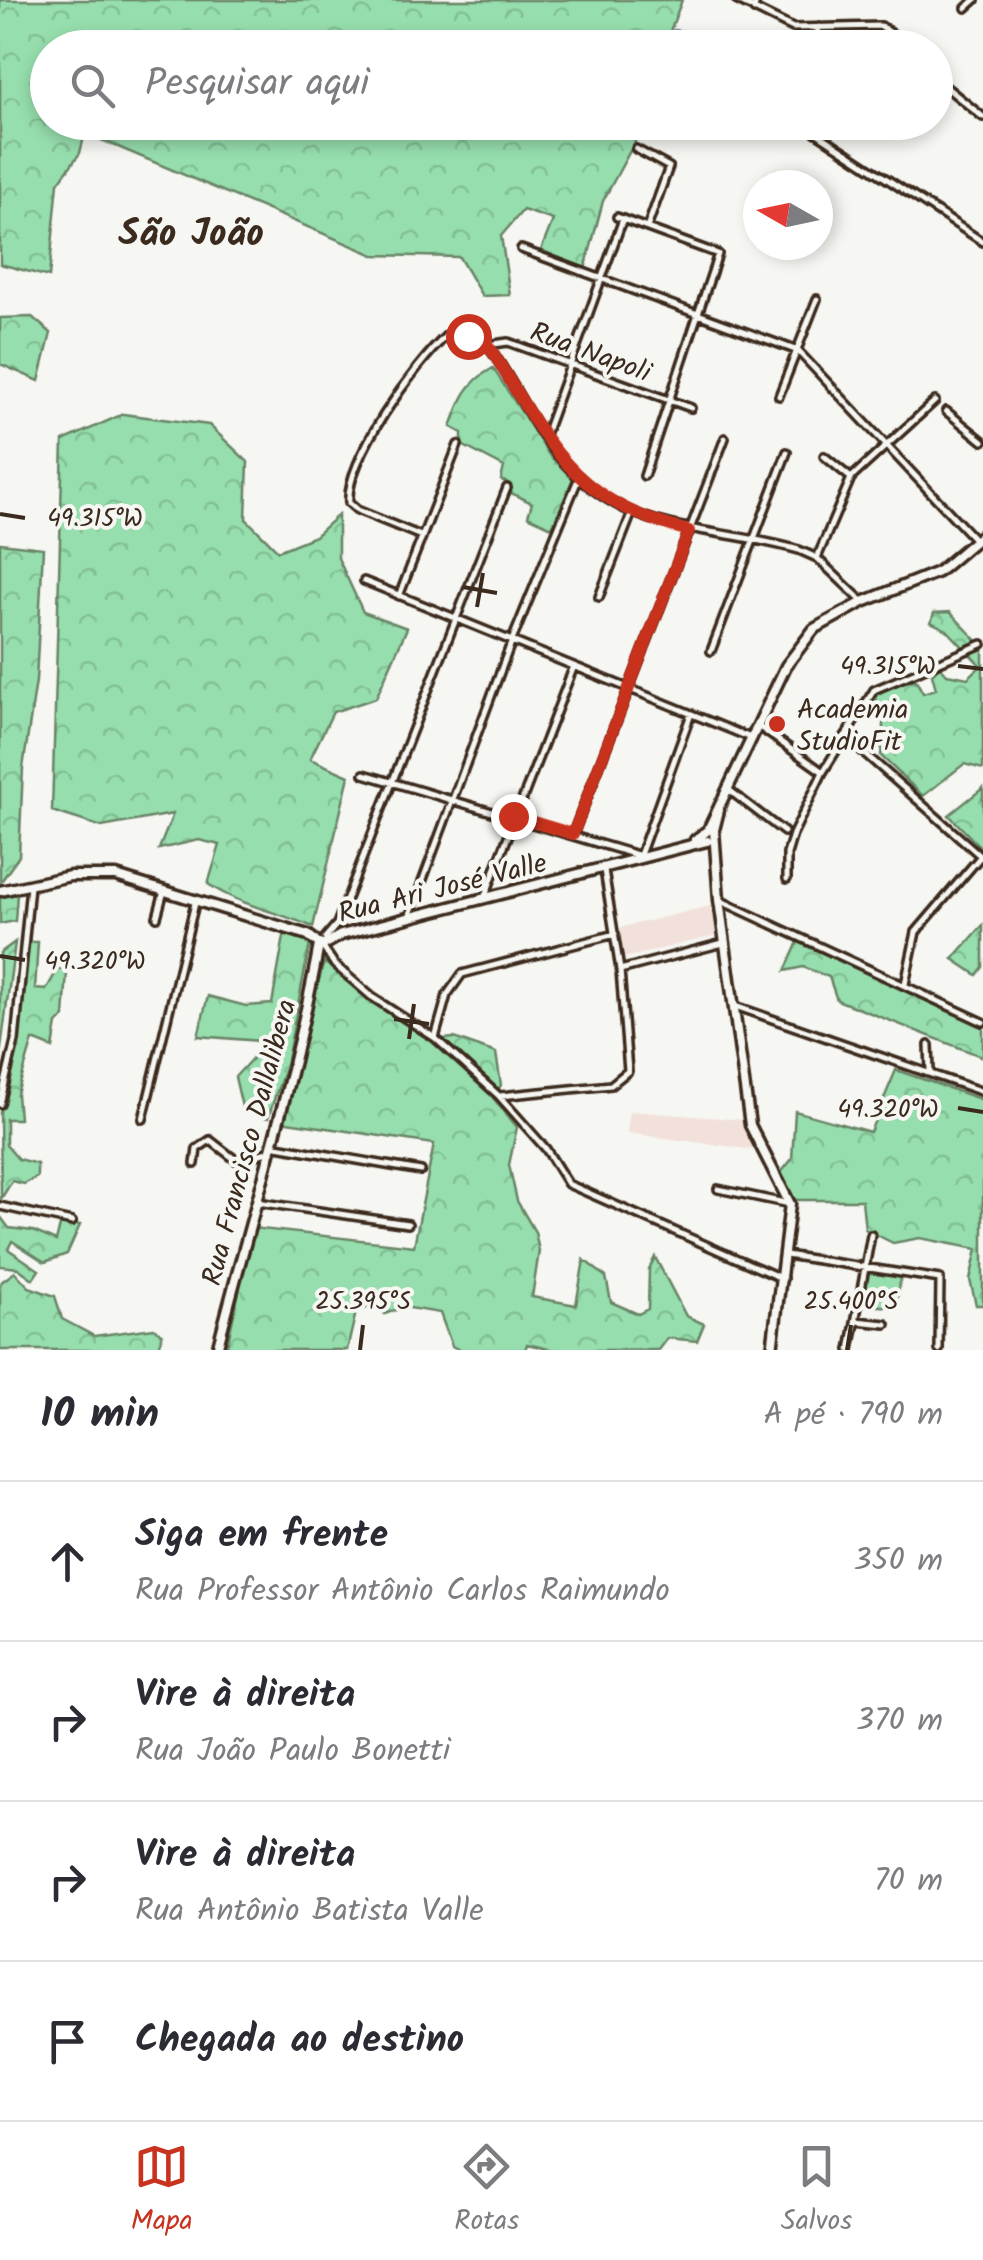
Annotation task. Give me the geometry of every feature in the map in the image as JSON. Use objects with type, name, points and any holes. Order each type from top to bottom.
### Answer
[{"type":"street","points":[[736,0],[794,28],[881,26],[887,30]]},
{"type":"street","points":[[754,10],[756,0]]},
{"type":"street","points":[[966,8],[975,0]]},
{"type":"street","points":[[819,30],[820,26]]},
{"type":"street","points":[[953,94],[983,117]]},
{"type":"street","points":[[827,140],[983,242]]},
{"type":"street","points":[[636,149],[669,167],[647,228]]},
{"type":"street","points":[[544,437],[620,218],[718,254],[644,476]]},
{"type":"street","points":[[521,249],[798,351],[979,538],[917,583],[830,619],[805,640],[786,666],[718,810],[710,836],[750,1125],[790,1204],[772,1350]]},
{"type":"street","points":[[779,396],[817,298]]},
{"type":"street","name":"Rua Napoli","points":[[422,536],[356,510],[348,503],[350,483],[402,390],[447,336],[468,336],[487,344],[508,342],[690,408]]},
{"type":"street","points":[[487,344],[544,437],[579,477],[631,514],[689,531],[754,541],[817,558],[864,602]]},
{"type":"street","points":[[817,558],[851,478],[935,401]]},
{"type":"street","points":[[946,411],[983,441]]},
{"type":"street","points":[[573,834],[725,438]]},
{"type":"street","points":[[399,597],[458,445]]},
{"type":"street","points":[[710,651],[787,452]]},
{"type":"street","points":[[824,456],[851,478]]},
{"type":"street","points":[[408,920],[450,800],[579,477]]},
{"type":"street","points":[[507,488],[337,924],[322,945],[372,997],[435,1038],[499,1096],[546,1149],[568,1184],[783,1280]]},
{"type":"street","points":[[599,597],[631,514]]},
{"type":"street","points":[[364,581],[752,738]]},
{"type":"street","points":[[787,879],[789,844],[823,772],[884,682],[982,644]]},
{"type":"street","points":[[484,899],[574,666]]},
{"type":"street","points":[[364,774],[642,856],[691,714]]},
{"type":"street","points":[[758,726],[823,772]]},
{"type":"street","points":[[845,736],[982,857],[916,932],[904,984]]},
{"type":"street","points":[[729,790],[784,832]]},
{"type":"street","name":"Rua Ari José Valle","points":[[0,892],[30,883],[92,874],[165,888],[322,945],[341,935],[604,870],[710,836]]},
{"type":"street","points":[[499,1096],[612,1086],[628,1071],[620,970],[604,870]]},
{"type":"street","points":[[0,1104],[14,1041],[30,883]]},
{"type":"street","points":[[156,917],[165,888]]},
{"type":"street","points":[[143,1118],[196,899]]},
{"type":"street","points":[[720,900],[983,1022]]},
{"type":"street","points":[[337,924],[341,935]]},
{"type":"street","points":[[435,1038],[447,995],[462,974],[615,934]]},
{"type":"street","points":[[620,970],[725,942]]},
{"type":"street","name":"Rua Francisco Dallalibera","points":[[216,1350],[268,1148],[295,1064],[322,945]]},
{"type":"street","points":[[735,1006],[983,1092]]},
{"type":"street","points":[[929,1045],[930,1074]]},
{"type":"street","points":[[195,1164],[198,1149],[210,1140],[238,1161],[268,1148],[421,1171]]},
{"type":"street","points":[[718,1189],[790,1204]]},
{"type":"street","points":[[254,1201],[408,1224]]},
{"type":"street","points":[[0,1206],[72,1222]]},
{"type":"street","points":[[850,1350],[871,1235]]},
{"type":"street","points":[[786,1255],[940,1279],[940,1350]]},
{"type":"street","points":[[856,1321],[886,1324]]},
{"type":"shaded area","points":[[714,905],[718,935],[624,958],[619,928]]},
{"type":"shaded area","points":[[629,1111],[747,1120],[755,1150],[627,1133]]},
{"type":"green space","points":[[0,0],[682,0],[671,30],[30,30],[30,140],[83,140],[80,153],[58,183],[49,277],[0,264]]},
{"type":"green space","points":[[102,140],[636,140],[603,201],[585,269],[541,250],[553,220],[523,210],[501,236],[510,295],[482,296],[459,257],[374,255]]},
{"type":"green space","points":[[32,317],[51,333],[39,381],[0,364],[0,318]]},
{"type":"green space","points":[[493,368],[549,455],[573,479],[552,527],[528,516],[532,503],[509,492],[510,484],[501,480],[504,467],[462,445],[462,433],[451,427],[466,393]]},
{"type":"green space","points":[[123,414],[209,425],[248,462],[246,519],[278,551],[315,536],[338,515],[338,558],[363,612],[407,628],[376,698],[333,712],[310,759],[349,776],[313,927],[246,903],[208,884],[220,845],[199,840],[159,849],[173,814],[102,827],[52,811],[63,441]]},
{"type":"green space","points":[[0,543],[43,548],[36,681],[23,768],[19,856],[0,883]]},
{"type":"green space","points":[[950,612],[983,647],[983,769],[964,764],[923,796],[881,756],[884,710],[874,697],[882,686],[916,680],[923,693],[936,689],[932,674],[940,666],[947,674],[968,678],[981,666],[947,630],[931,622],[934,613]]},
{"type":"green space","points":[[983,788],[983,850],[949,815]]},
{"type":"green space","points":[[17,894],[15,921],[0,924],[0,898]]},
{"type":"green space","points":[[983,925],[983,967],[977,975],[953,959]]},
{"type":"green space","points":[[285,931],[311,939],[286,1065],[268,1118],[243,1111],[235,1077],[258,1052],[260,1041],[198,1036],[208,996],[246,1006],[272,1004]]},
{"type":"green space","points":[[799,940],[983,1023],[983,1057],[837,1000],[829,977],[803,967],[785,971]]},
{"type":"green space","points":[[15,942],[0,1056],[0,953]]},
{"type":"green space","points":[[28,942],[38,942],[35,989],[46,990],[58,969],[67,971],[64,1017],[57,1024],[53,1048],[33,1040],[17,1094],[19,1119],[6,1119],[6,1145],[18,1159],[37,1164],[37,1177],[24,1184],[12,1181],[1,1199],[0,1112],[19,1039]]},
{"type":"green space","points":[[324,962],[375,1004],[433,1040],[454,1038],[496,1053],[501,1085],[493,1098],[517,1127],[509,1165],[517,1201],[535,1232],[539,1251],[532,1297],[576,1305],[584,1260],[606,1277],[611,1302],[638,1314],[648,1309],[649,1269],[655,1257],[686,1316],[704,1324],[697,1341],[667,1338],[658,1350],[553,1350],[527,1344],[525,1350],[460,1350],[452,1346],[440,1313],[404,1307],[385,1314],[377,1304],[356,1312],[347,1350],[226,1350],[253,1228],[414,1246],[434,1144],[280,1121]]},
{"type":"green space","points":[[896,1070],[983,1100],[983,1305],[976,1305],[970,1280],[977,1249],[920,1238],[893,1243],[865,1229],[862,1200],[792,1200],[780,1174],[792,1159],[795,1111],[870,1132]]},
{"type":"green space","points":[[0,1216],[9,1228],[33,1231],[56,1241],[61,1222],[80,1225],[67,1254],[45,1262],[12,1241],[8,1249],[39,1270],[33,1279],[18,1268],[0,1266]]},
{"type":"green space","points":[[869,1270],[901,1275],[896,1307],[863,1305]]},
{"type":"green space","points":[[15,1272],[29,1287],[55,1296],[62,1319],[94,1336],[154,1328],[162,1334],[159,1350],[0,1350],[0,1283]]},
{"type":"place","name":"Academia StudioFit","points":[[777,724]]},
{"type":"district","name":"São João","points":[[191,232]]},
{"type":"route","points":[[468,336],[487,344],[544,437],[579,477],[631,514],[689,531],[573,834],[513,816]]}]
